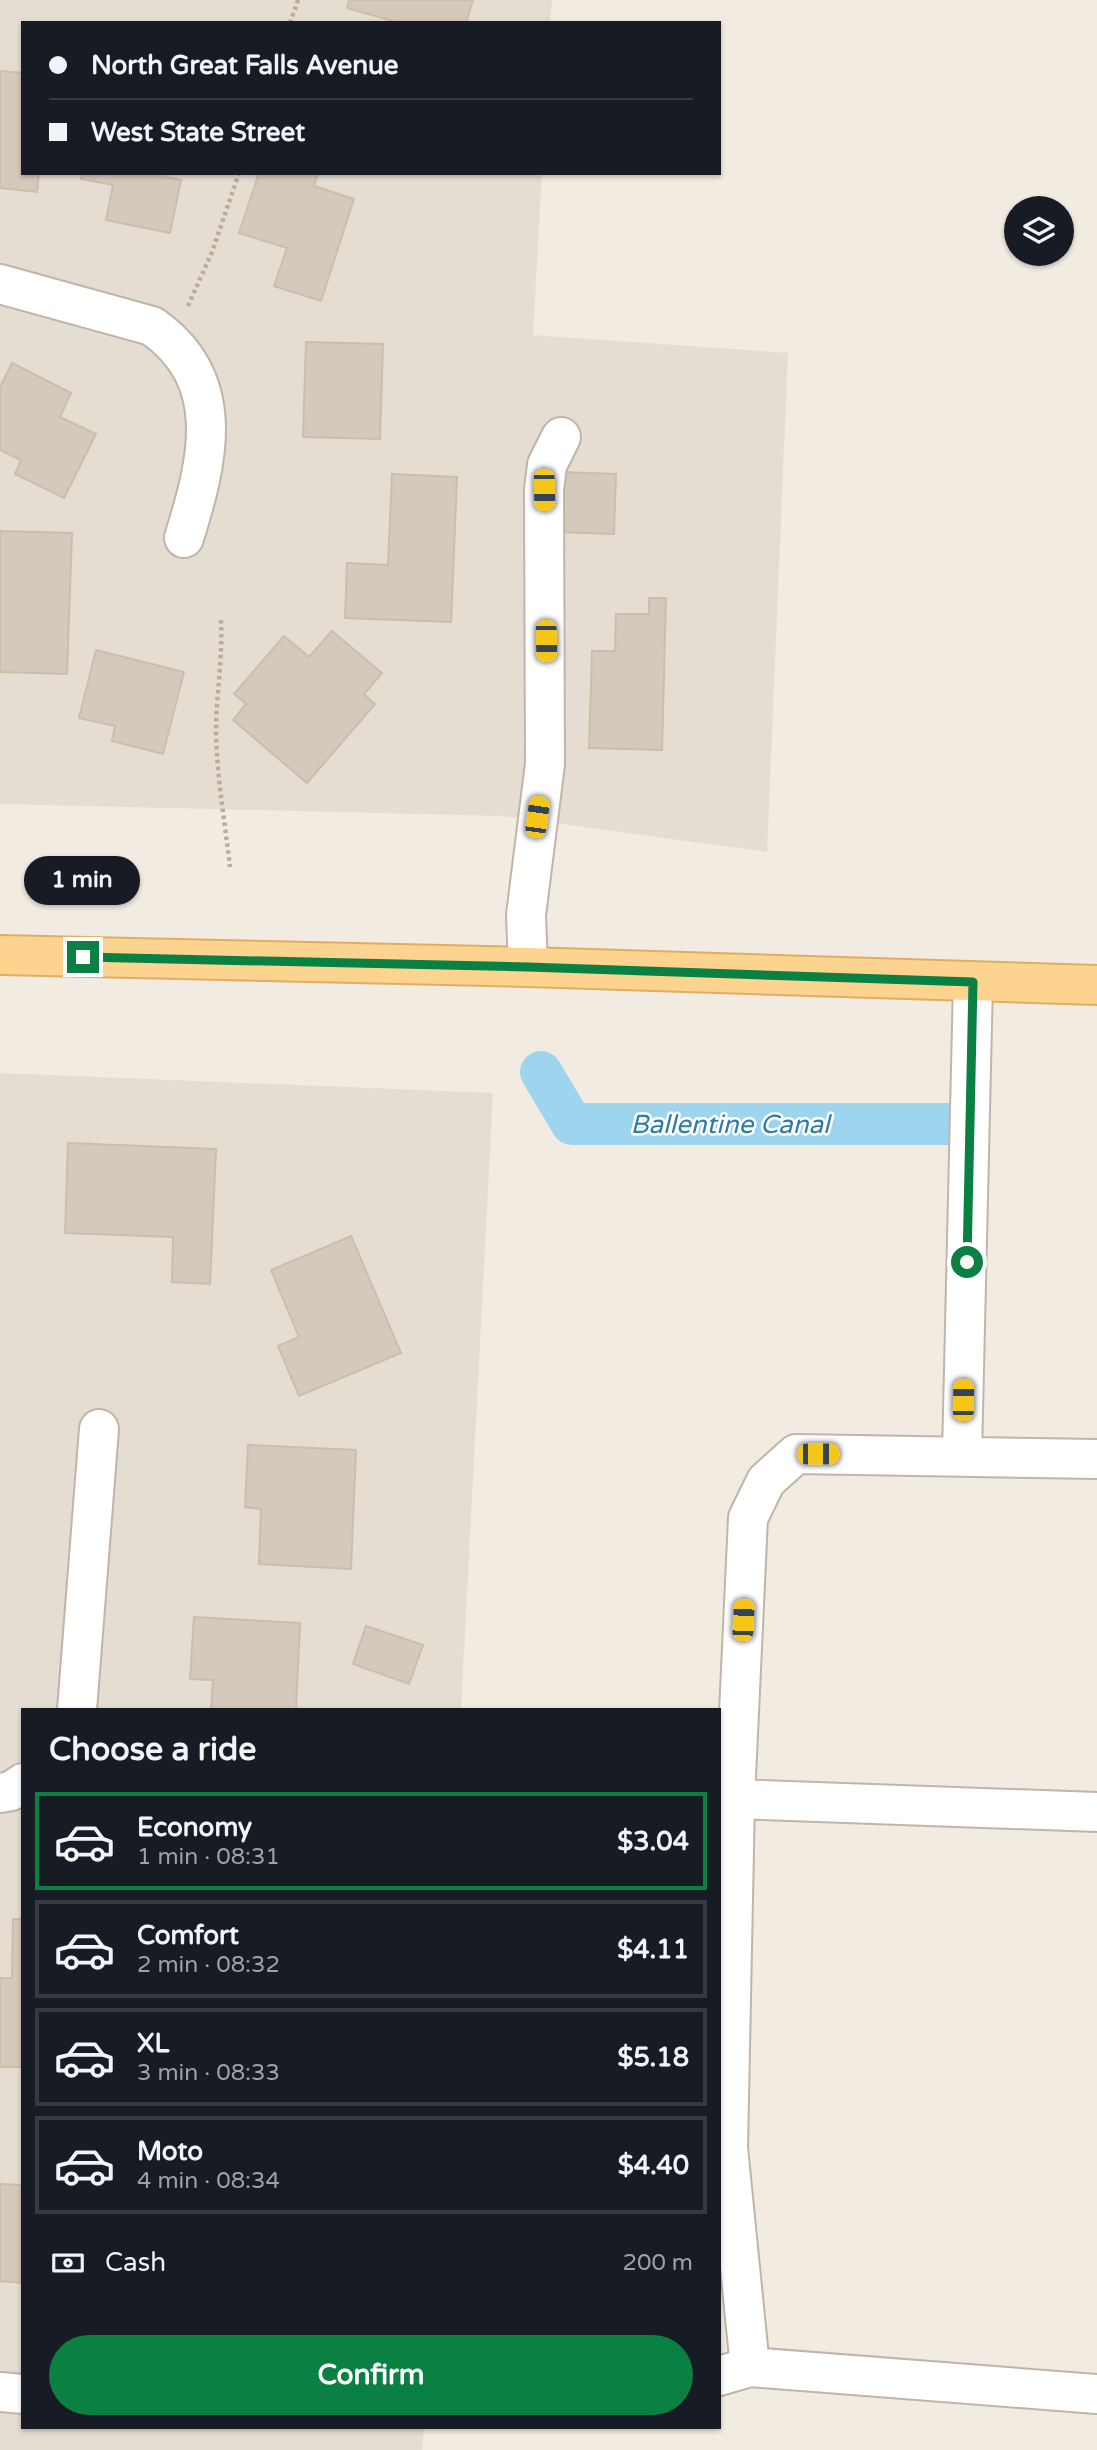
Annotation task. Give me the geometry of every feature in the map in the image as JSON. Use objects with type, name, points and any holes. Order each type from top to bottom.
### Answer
[{"type":"main road","points":[[0,955],[528,967],[1097,985]]},
{"type":"street","points":[[0,284],[152,326],[172,340],[187,358],[205,402],[206,447],[198,493],[184,538]]},
{"type":"street","points":[[528,967],[526,915],[545,764],[544,490],[547,465],[561,437]]},
{"type":"street","points":[[962,1455],[973,982]]},
{"type":"street","points":[[77,1708],[99,1429]]},
{"type":"street","points":[[1097,1459],[796,1454],[766,1481],[748,1518],[735,1799],[728,2148],[734,2371],[1097,2394]]},
{"type":"street","points":[[0,1793],[11,1791],[21,1784]]},
{"type":"street","points":[[735,1799],[1097,1812]]},
{"type":"street","points":[[0,2392],[21,2394]]},
{"type":"path","points":[[291,21],[298,0]]},
{"type":"path","points":[[172,340],[212,252],[238,175]]},
{"type":"path","points":[[220,620],[222,645],[216,696],[216,738],[230,867]]},
{"type":"shaded area","points":[[0,0],[552,0],[550,21],[21,21],[21,175],[542,175],[533,335],[788,353],[767,852],[503,816],[0,804]]},
{"type":"shaded area","points":[[0,1073],[493,1093],[461,1708],[21,1708],[21,2429],[424,2429],[422,2450],[0,2450]]},
{"type":"building","points":[[349,0],[473,0],[467,21],[393,21],[347,8]]},
{"type":"building","points":[[0,71],[21,73],[21,175],[39,175],[37,192],[0,188]]},
{"type":"building","points":[[82,175],[164,175],[181,180],[170,233],[106,220],[113,185],[81,179]]},
{"type":"building","points":[[258,175],[317,175],[314,186],[354,199],[321,301],[274,286],[287,248],[239,233]]},
{"type":"building","points":[[306,342],[383,344],[380,439],[303,437]]},
{"type":"building","points":[[12,363],[71,393],[60,417],[96,434],[64,498],[15,474],[21,460],[0,450],[0,387]]},
{"type":"building","points":[[559,472],[616,474],[614,534],[557,532]]},
{"type":"building","points":[[392,474],[457,477],[451,622],[345,618],[347,563],[388,565]]},
{"type":"building","points":[[0,531],[72,533],[67,674],[0,672]]},
{"type":"building","points":[[649,598],[666,598],[662,750],[589,748],[592,651],[615,651],[616,614],[649,614]]},
{"type":"building","points":[[332,631],[382,673],[364,694],[375,704],[307,783],[233,720],[246,704],[234,694],[284,636],[309,657]]},
{"type":"building","points":[[96,650],[184,672],[163,754],[112,741],[115,726],[79,718]]},
{"type":"building","points":[[68,1143],[216,1149],[210,1284],[172,1282],[173,1237],[65,1233]]},
{"type":"building","points":[[351,1236],[401,1353],[299,1396],[278,1346],[299,1337],[271,1270]]},
{"type":"building","points":[[248,1445],[356,1450],[351,1569],[259,1564],[261,1509],[245,1507]]},
{"type":"building","points":[[194,1617],[300,1623],[296,1708],[211,1708],[213,1680],[190,1679]]},
{"type":"building","points":[[366,1626],[423,1645],[409,1684],[353,1664]]},
{"type":"building","points":[[13,1919],[21,1919],[21,2067],[0,2067],[0,1978],[12,1978]]},
{"type":"building","points":[[0,2184],[21,2185],[21,2283],[0,2281]]},
{"type":"waterway","name":"Ballentine Canal","points":[[541,1072],[572,1124],[948,1124]]},
{"type":"route","points":[[83,957],[528,967],[973,982],[967,1262]]}]
